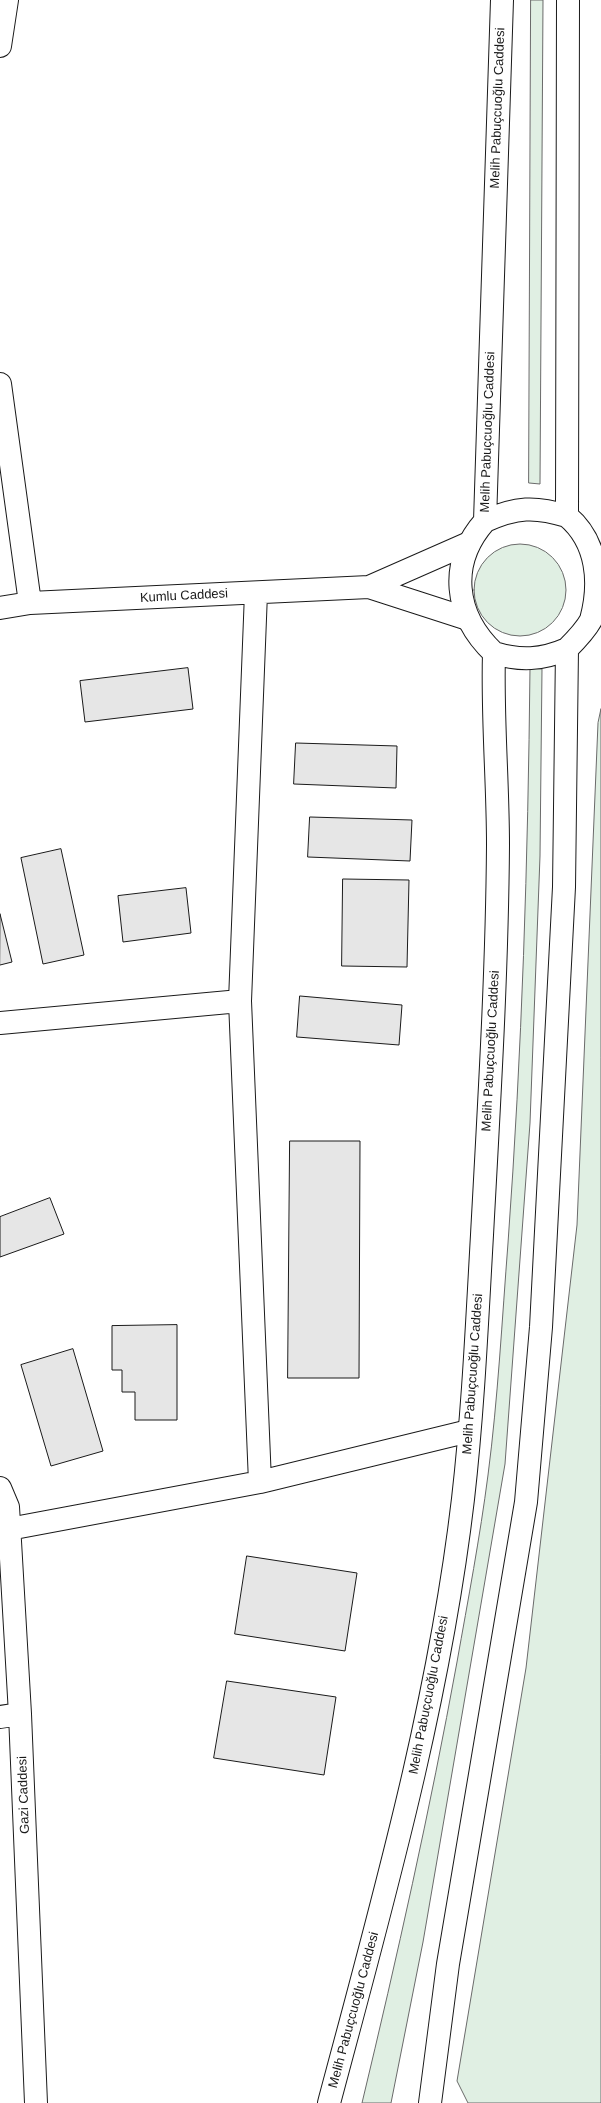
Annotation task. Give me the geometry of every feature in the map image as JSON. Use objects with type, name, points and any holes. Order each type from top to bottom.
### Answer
[{"type":"main road","points":[[0,46],[7,0]]},
{"type":"main road","name":"Melih Pabuçcuoğlu Caddesi","points":[[329,2103],[412,1781],[445,1620],[463,1500],[469,1431],[494,1019],[498,841],[493,695],[494,654],[482,643],[468,619],[460,585],[463,560],[469,543],[485,521],[502,0]]},
{"type":"main road","points":[[567,516],[568,0]]},
{"type":"main road","points":[[0,384],[30,602]]},
{"type":"main road","points":[[485,521],[504,512],[533,508],[549,510],[567,516],[579,526],[598,554],[599,571],[596,618],[568,649],[540,658],[523,659],[494,654]]},
{"type":"main road","points":[[369,587],[469,543]]},
{"type":"main road","points":[[369,587],[468,619]]},
{"type":"main road","name":"Kumlu Caddesi","points":[[0,608],[30,602],[369,587]]},
{"type":"main road","points":[[256,593],[240,1001],[260,1482]]},
{"type":"main road","points":[[430,2103],[458,1903],[526,1502],[541,1327],[564,887],[568,649]]},
{"type":"main road","points":[[0,1023],[240,1001]]},
{"type":"main road","points":[[9,1529],[260,1482],[469,1431]]},
{"type":"main road","name":"Gazi Caddesi","points":[[0,1488],[8,1507],[10,1715],[36,2103]]},
{"type":"green space","points":[[531,0],[543,0],[540,484],[529,483]]},
{"type":"green space","points":[[520,544],[538,548],[552,558],[562,572],[566,590],[562,608],[552,622],[538,632],[520,636],[502,632],[488,622],[478,608],[474,590],[478,572],[488,558],[502,548]]},
{"type":"green space","points":[[530,668],[542,669],[540,856],[530,1123],[505,1464],[423,1942],[391,2103],[362,2103],[388,1993],[436,1773],[478,1545],[485,1498],[502,1330],[521,1027],[528,812]]},
{"type":"green space","points":[[601,709],[601,2103],[468,2103],[457,2081],[526,1668],[577,1225],[598,723]]},
{"type":"building","points":[[188,668],[193,709],[85,722],[80,681]]},
{"type":"building","points":[[296,743],[397,746],[396,788],[294,784]]},
{"type":"building","points":[[310,817],[412,820],[410,861],[308,857]]},
{"type":"building","points":[[61,849],[84,955],[43,964],[21,858]]},
{"type":"building","points":[[343,879],[409,880],[407,967],[342,966]]},
{"type":"building","points":[[186,888],[191,933],[123,942],[118,896]]},
{"type":"building","points":[[0,914],[12,962],[0,965]]},
{"type":"building","points":[[300,996],[402,1005],[399,1045],[297,1037]]},
{"type":"building","points":[[290,1141],[360,1141],[359,1378],[288,1378]]},
{"type":"building","points":[[50,1198],[64,1234],[0,1257],[0,1217]]},
{"type":"building","points":[[177,1325],[177,1420],[135,1420],[135,1392],[122,1392],[122,1370],[112,1370],[112,1326]]},
{"type":"building","points":[[73,1349],[103,1451],[51,1466],[21,1365]]},
{"type":"building","points":[[247,1556],[357,1573],[345,1651],[235,1634]]},
{"type":"building","points":[[227,1681],[336,1697],[324,1775],[214,1758]]}]
